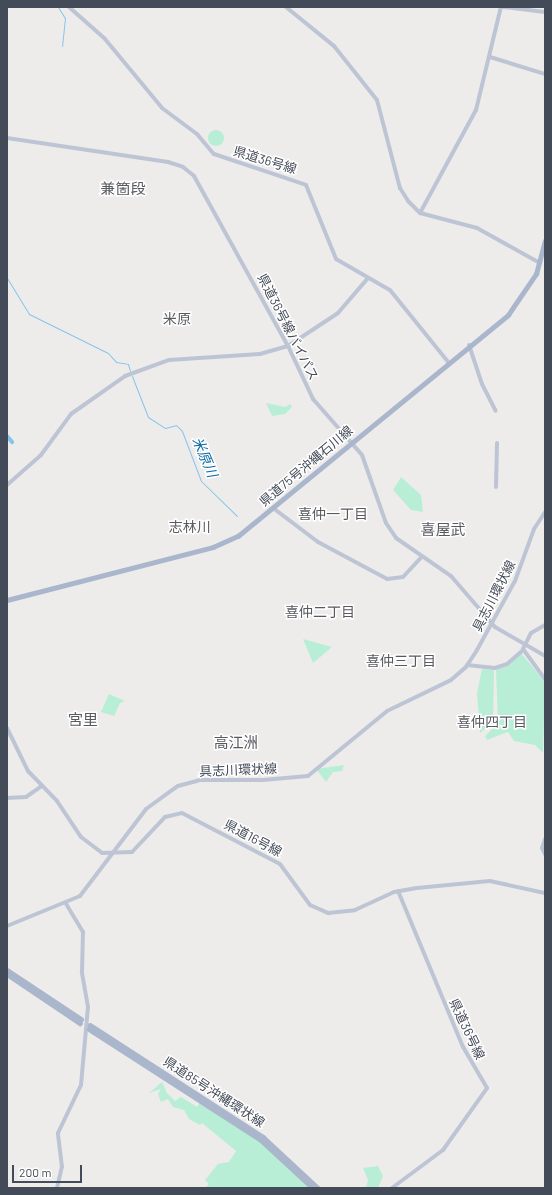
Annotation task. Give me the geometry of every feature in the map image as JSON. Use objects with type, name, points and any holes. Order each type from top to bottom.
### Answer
[{"type":"main road","name":"県道36号線","points":[[69,7],[105,39],[166,112],[197,134],[214,154],[306,185],[336,259],[397,296],[448,362]]},
{"type":"main road","points":[[286,7],[334,46],[373,94],[384,119],[401,192],[420,213],[477,228],[542,264]]},
{"type":"main road","points":[[420,213],[472,120],[490,57],[502,7],[545,12]]},
{"type":"main road","points":[[490,57],[545,74]]},
{"type":"main road","name":"県道36号線バイパス","points":[[7,138],[168,162],[186,169],[202,190],[288,346],[316,404],[362,455],[390,530],[403,545],[451,576],[491,624]]},
{"type":"main road","name":"県道75号沖縄石川線","points":[[7,600],[213,547],[238,536],[513,310],[542,264],[545,241]]},
{"type":"main road","points":[[7,485],[41,455],[70,414],[133,372],[169,360],[260,354],[288,346],[338,313],[368,278]]},
{"type":"main road","points":[[469,345],[482,384],[496,412]]},
{"type":"main road","points":[[496,486],[497,443]]},
{"type":"main road","points":[[273,508],[318,542],[386,579],[403,577],[421,558]]},
{"type":"main road","name":"具志川環状線","points":[[7,926],[66,904],[87,888],[152,803],[178,786],[200,780],[264,780],[308,776],[387,711],[441,687],[467,665],[519,572],[534,529],[545,512]]},
{"type":"main road","points":[[491,624],[545,656]]},
{"type":"main road","points":[[467,665],[495,668],[507,664],[523,650],[524,644],[536,628],[545,625]]},
{"type":"main road","points":[[523,650],[545,679]]},
{"type":"main road","points":[[7,728],[26,768],[62,807],[81,837],[95,850],[112,855]]},
{"type":"main road","points":[[7,798],[26,797],[42,786]]},
{"type":"main road","name":"県道16号線","points":[[112,855],[135,850],[165,817],[182,813],[280,864],[310,905],[321,912],[354,910],[398,891],[490,881],[545,894]]},
{"type":"main road","points":[[545,839],[542,848],[545,854]]},
{"type":"main road","name":"県道36号線","points":[[392,1188],[443,1150],[487,1088],[463,1047],[398,891]]},
{"type":"main road","points":[[57,1188],[62,1166],[58,1133],[81,1085],[88,1007],[82,972],[83,932],[66,904]]},
{"type":"main road","points":[[7,970],[81,1021],[7,974]]},
{"type":"main road","name":"県道85号沖縄環状線","points":[[313,1188],[260,1139],[90,1027],[263,1137],[318,1188]]},
{"type":"green space","points":[[216,130],[222,132],[224,138],[222,144],[216,146],[210,144],[208,138],[210,132]]},
{"type":"green space","points":[[266,403],[285,407],[290,404],[292,407],[285,414],[272,416]]},
{"type":"green space","points":[[401,477],[421,495],[423,512],[411,510],[393,490]]},
{"type":"green space","points":[[303,639],[332,647],[313,663]]},
{"type":"green space","points":[[521,653],[545,682],[543,753],[535,745],[514,741],[508,732],[487,740],[485,736],[498,723],[496,670],[508,666]]},
{"type":"green space","points":[[482,669],[494,670],[493,722],[480,733],[477,693]]},
{"type":"green space","points":[[109,694],[125,701],[120,703],[114,716],[101,712]]},
{"type":"green space","points":[[344,765],[342,771],[333,772],[326,782],[316,769]]},
{"type":"green space","points":[[162,1082],[167,1093],[175,1101],[181,1097],[197,1107],[201,1101],[258,1140],[309,1188],[205,1188],[209,1184],[205,1180],[218,1164],[229,1162],[236,1151],[202,1123],[200,1125],[189,1119],[184,1110],[173,1107],[168,1099],[161,1102],[158,1094],[161,1089],[149,1093]]},
{"type":"green space","points":[[378,1166],[383,1176],[378,1188],[366,1188],[368,1180],[363,1168]]},
{"type":"waterway","points":[[58,7],[65,18],[62,46]]},
{"type":"waterway","name":"米原川","points":[[7,278],[29,314],[108,353],[116,362],[128,364],[130,371]]},
{"type":"waterway","name":"米原川","points":[[132,376],[148,417],[165,428],[176,425],[182,431],[201,481],[237,516]]},
{"type":"waterway","points":[[7,436],[12,442]]},
{"type":"district","name":"兼箇段","points":[[123,189]]},
{"type":"district","name":"米原","points":[[177,319]]},
{"type":"district","name":"喜仲一丁目","points":[[333,514]]},
{"type":"district","name":"志林川","points":[[190,527]]},
{"type":"district","name":"喜屋武","points":[[443,530]]},
{"type":"district","name":"喜仲二丁目","points":[[320,612]]},
{"type":"district","name":"喜仲三丁目","points":[[401,661]]},
{"type":"district","name":"宮里","points":[[83,720]]},
{"type":"district","name":"喜仲四丁目","points":[[492,722]]},
{"type":"district","name":"高江洲","points":[[236,743]]}]
